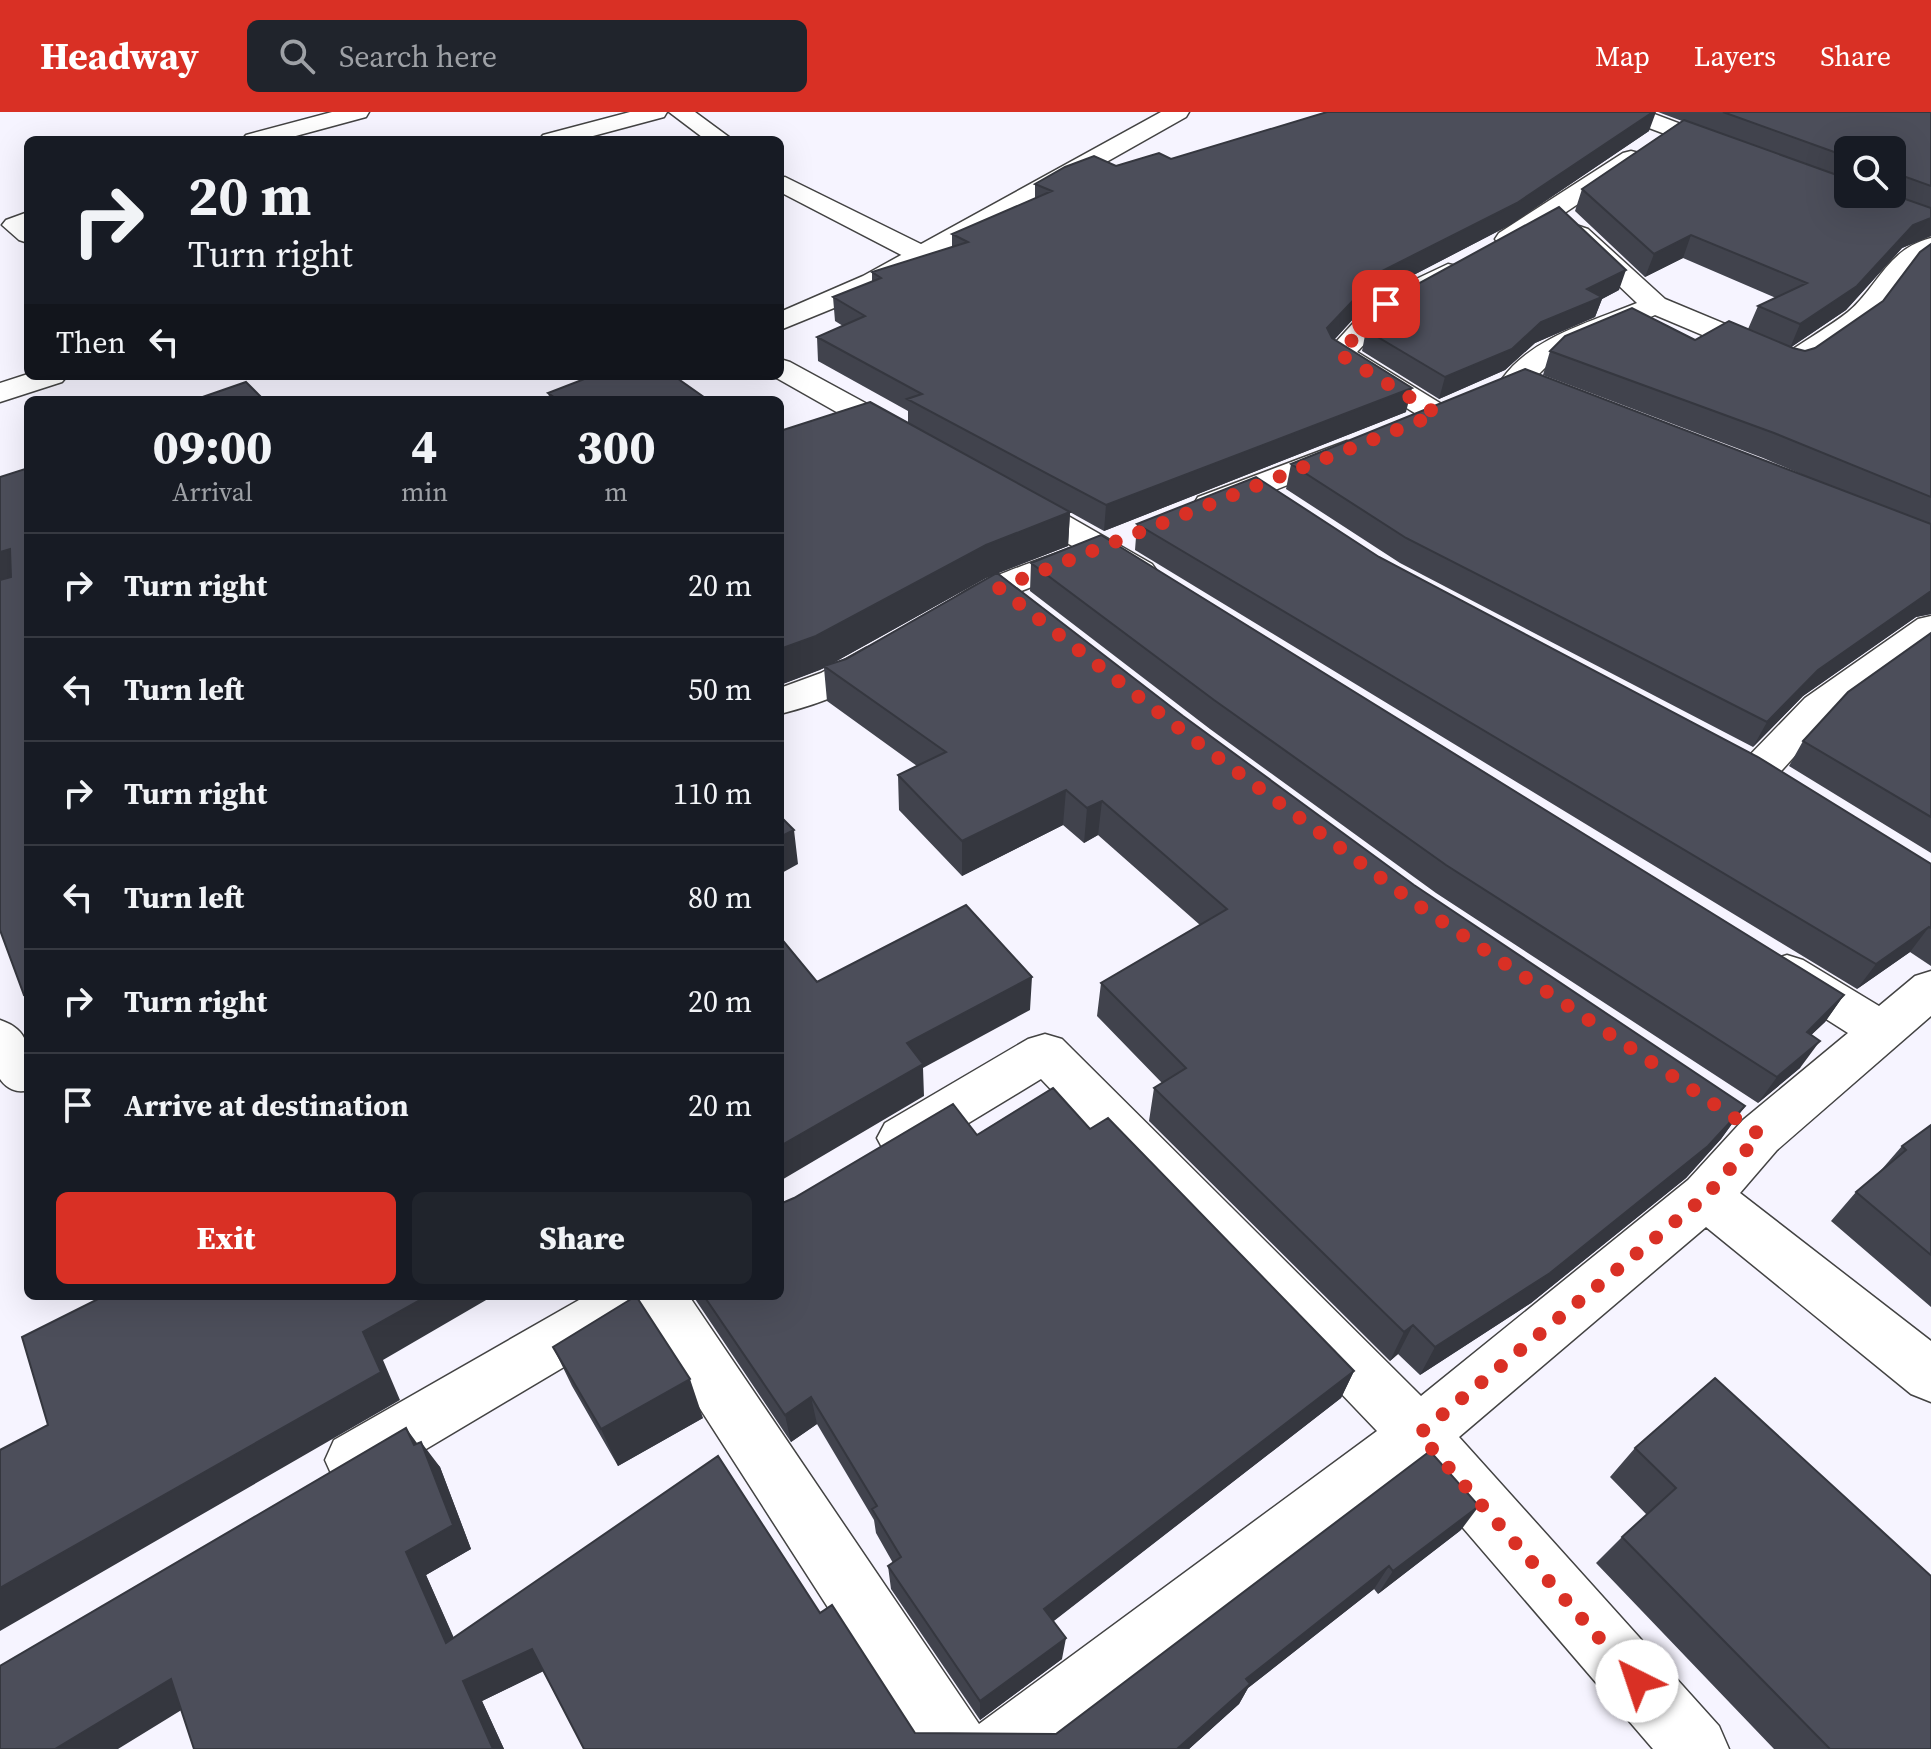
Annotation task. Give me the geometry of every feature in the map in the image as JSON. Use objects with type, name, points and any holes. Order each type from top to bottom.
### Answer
[{"type":"street","points":[[269,136],[358,112]]},
{"type":"street","points":[[566,136],[656,112]]},
{"type":"street","points":[[680,112],[715,136]]},
{"type":"street","points":[[784,320],[873,282],[1178,112]]},
{"type":"street","points":[[1628,112],[1746,156]]},
{"type":"street","points":[[1463,406],[1339,354],[1386,304],[1474,258],[1554,210],[1673,129]]},
{"type":"street","points":[[784,184],[922,255]]},
{"type":"street","points":[[1554,210],[1655,305],[1793,363],[1860,316],[1898,267],[1931,246]]},
{"type":"street","points":[[24,222],[15,225],[24,232]]},
{"type":"street","points":[[1186,514],[1463,406],[1546,352],[1655,305]]},
{"type":"street","points":[[784,370],[928,451]]},
{"type":"street","points":[[0,393],[40,380]]},
{"type":"street","points":[[982,481],[1117,542],[1170,590]]},
{"type":"street","points":[[1255,486],[1294,512]]},
{"type":"street","points":[[784,701],[834,682],[999,588],[1117,542]]},
{"type":"street","points":[[999,588],[1036,617]]},
{"type":"street","points":[[1759,771],[1818,707],[1931,627]]},
{"type":"street","points":[[1761,956],[1882,1031]]},
{"type":"street","points":[[1000,1749],[1419,1434],[1706,1196],[1746,1127],[1882,1031],[1931,989]]},
{"type":"street","points":[[860,1163],[1045,1053],[1419,1434],[1696,1749]]},
{"type":"street","points":[[1706,1196],[1931,1375]]},
{"type":"street","points":[[309,1486],[628,1300]]},
{"type":"street","points":[[661,1300],[957,1749]]},
{"type":"building","points":[[1327,112],[1653,112],[1517,203],[1380,272],[1327,328],[1332,338],[1412,388],[1106,505],[907,399],[922,394],[817,337],[865,316],[833,297],[881,278],[872,272],[968,242],[952,234],[1052,191],[1035,184],[1065,167],[1094,156],[1116,166],[1159,153],[1171,159]]},
{"type":"building","points":[[1723,112],[1931,112],[1931,186],[1906,177],[1906,136],[1834,136],[1834,152]]},
{"type":"building","points":[[1684,120],[1834,174],[1834,208],[1906,208],[1906,199],[1931,208],[1931,218],[1913,225],[1857,286],[1800,324],[1758,306],[1807,283],[1691,235],[1654,254],[1582,189]]},
{"type":"building","points":[[1559,207],[1626,270],[1587,289],[1602,297],[1541,322],[1512,349],[1445,377],[1366,330],[1403,292]]},
{"type":"building","points":[[1931,244],[1931,497],[1774,433],[1550,351],[1565,336],[1632,308],[1695,340],[1729,321],[1805,351],[1815,348],[1883,301],[1920,252]]},
{"type":"building","points":[[1525,369],[1931,524],[1931,591],[1818,670],[1767,722],[1406,538],[1291,464]]},
{"type":"building","points":[[582,380],[680,380],[702,396],[552,396],[548,393]]},
{"type":"building","points":[[246,382],[260,396],[206,396]]},
{"type":"building","points":[[870,402],[1070,512],[986,545],[816,636],[784,648],[784,430]]},
{"type":"building","points":[[24,469],[24,995],[0,930],[0,580],[11,577],[10,549],[0,552],[0,477]]},
{"type":"building","points":[[1256,477],[1379,557],[1758,757],[1931,864],[1931,928],[1876,964],[1137,524]]},
{"type":"building","points":[[1101,535],[1844,995],[1807,1032],[1820,1041],[1777,1077],[1446,865],[1214,700],[1031,563]]},
{"type":"building","points":[[997,573],[1183,716],[1414,885],[1745,1106],[1708,1146],[1550,1273],[1435,1347],[1413,1325],[1404,1332],[1154,1088],[1186,1068],[1101,983],[1227,909],[1102,801],[1087,808],[1066,790],[962,841],[898,775],[946,752],[824,666],[846,659]]},
{"type":"building","points":[[1931,633],[1931,817],[1803,741],[1848,692]]},
{"type":"building","points":[[784,820],[794,830],[784,835]]},
{"type":"building","points":[[966,905],[1032,977],[907,1043],[923,1064],[784,1144],[784,942],[817,982]]},
{"type":"building","points":[[1053,1088],[1090,1129],[1108,1118],[1354,1371],[1044,1609],[1066,1638],[980,1701],[888,1566],[901,1557],[872,1509],[877,1506],[811,1397],[785,1415],[707,1300],[784,1300],[784,1202],[953,1104],[977,1135]]},
{"type":"building","points":[[1931,1125],[1931,1255],[1856,1192],[1906,1150],[1902,1146]]},
{"type":"building","points":[[96,1300],[420,1300],[363,1332],[381,1372],[0,1588],[0,1450],[48,1425],[22,1337]]},
{"type":"building","points":[[629,1300],[639,1300],[690,1379],[601,1429],[553,1347]]},
{"type":"building","points":[[1715,1378],[1931,1576],[1931,1749],[1830,1749],[1622,1537],[1676,1488],[1635,1448]]},
{"type":"building","points":[[406,1428],[414,1445],[421,1442],[453,1525],[406,1552],[446,1643],[718,1456],[820,1613],[832,1605],[915,1733],[1056,1734],[1430,1451],[1479,1506],[1393,1571],[1389,1566],[1246,1679],[1250,1684],[1177,1749],[584,1749],[532,1649],[463,1681],[493,1749],[194,1749],[171,1679],[55,1749],[0,1749],[0,1666]]},
{"type":"route","points":[[1386,304],[1339,354],[1437,414],[999,588],[1194,740],[1419,906],[1760,1135],[1706,1196],[1419,1434],[1637,1681]]}]
